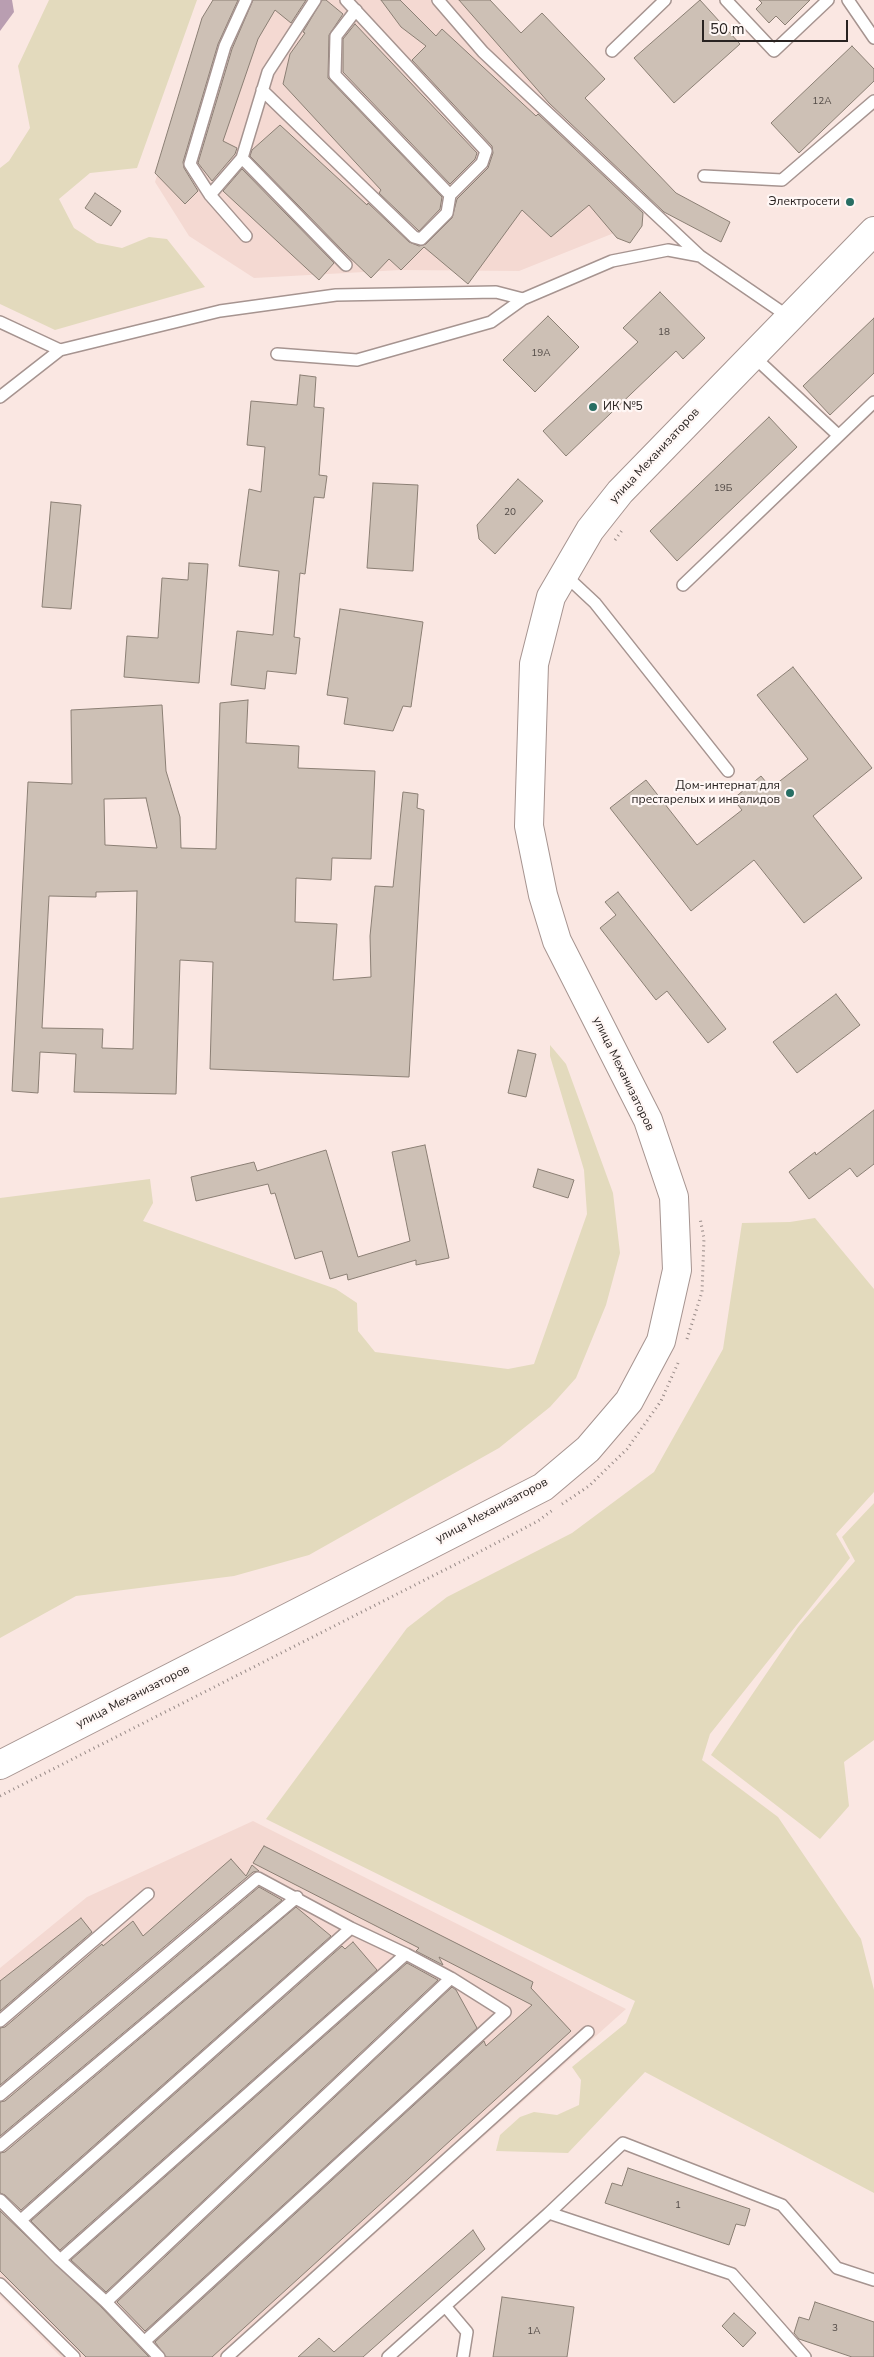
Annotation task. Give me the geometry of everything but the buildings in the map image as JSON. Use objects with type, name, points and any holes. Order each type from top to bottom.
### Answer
[{"type":"main road","name":"улица Механизаторов","points":[[0,1765],[543,1487],[588,1449],[629,1402],[661,1340],[677,1270],[674,1197],[648,1120],[557,941],[543,895],[529,826],[534,664],[551,597],[590,530],[620,492],[874,231]]},
{"type":"lane","points":[[246,0],[224,46],[190,164],[210,195],[246,236]]},
{"type":"lane","points":[[210,195],[242,158],[268,72],[315,0]]},
{"type":"lane","points":[[262,90],[414,237],[421,239],[447,213],[450,195],[482,163],[486,151],[346,0]]},
{"type":"lane","points":[[438,0],[483,52],[700,256],[789,317]]},
{"type":"lane","points":[[612,51],[665,0]]},
{"type":"lane","points":[[726,0],[774,51],[828,0]]},
{"type":"lane","points":[[848,0],[874,38]]},
{"type":"lane","points":[[356,10],[336,36],[335,75],[450,195]]},
{"type":"lane","points":[[704,176],[782,180],[874,101]]},
{"type":"lane","points":[[242,158],[346,265]]},
{"type":"lane","points":[[277,354],[357,360],[491,322],[523,299],[612,261],[668,250],[700,256]]},
{"type":"lane","points":[[0,397],[60,350],[220,311],[336,295],[496,292],[523,299]]},
{"type":"lane","points":[[0,322],[60,350]]},
{"type":"lane","points":[[752,355],[838,435]]},
{"type":"lane","points":[[683,585],[874,402]]},
{"type":"lane","points":[[564,574],[595,602],[728,771]]},
{"type":"lane","points":[[0,2095],[258,1878],[297,1897],[350,1928],[406,1954],[451,1978],[505,2012],[145,2341]]},
{"type":"lane","points":[[0,2021],[148,1894]]},
{"type":"lane","points":[[0,2146],[297,1897]]},
{"type":"lane","points":[[21,2220],[350,1928]]},
{"type":"lane","points":[[60,2260],[406,1954]]},
{"type":"lane","points":[[106,2302],[451,1978]]},
{"type":"lane","points":[[227,2357],[588,2032]]},
{"type":"lane","points":[[388,2357],[549,2213],[623,2143],[782,2204],[837,2268],[874,2280]]},
{"type":"lane","points":[[0,2200],[160,2357]]},
{"type":"lane","points":[[549,2213],[732,2274],[805,2357]]},
{"type":"lane","points":[[0,2284],[74,2357]]},
{"type":"lane","points":[[445,2306],[467,2332],[463,2357]]},
{"type":"path","points":[[609,547],[625,526]]},
{"type":"path","points":[[685,1347],[702,1292],[704,1238],[699,1212]]},
{"type":"path","points":[[0,1796],[538,1520],[590,1486],[627,1449],[661,1401],[681,1356]]},
{"type":"shaded area","points":[[0,0],[12,0],[14,12],[0,31]]},
{"type":"shaded area","points":[[49,0],[197,0],[137,168],[90,173],[59,199],[74,228],[97,243],[122,248],[149,237],[167,239],[205,287],[55,330],[0,304],[0,168],[9,161],[30,128],[18,66]]},
{"type":"shaded area","points":[[213,0],[488,0],[645,168],[619,231],[519,271],[401,270],[254,278],[189,236],[155,182]]},
{"type":"shaded area","points":[[550,1045],[566,1064],[613,1193],[620,1253],[606,1305],[576,1378],[550,1407],[499,1448],[309,1555],[234,1576],[76,1596],[0,1638],[0,1198],[150,1179],[153,1203],[143,1221],[336,1289],[357,1303],[358,1331],[375,1352],[508,1369],[534,1364],[587,1214],[584,1170],[550,1056]]},
{"type":"shaded area","points":[[815,1218],[874,1289],[874,1492],[836,1534],[850,1558],[710,1734],[702,1760],[778,1817],[861,1939],[874,1990],[874,2193],[645,2072],[568,2153],[496,2151],[500,2135],[520,2117],[534,2112],[557,2115],[579,2105],[581,2080],[572,2067],[626,2023],[635,2001],[266,1819],[407,1628],[447,1597],[572,1533],[654,1472],[723,1349],[742,1223],[790,1222]]},
{"type":"shaded area","points":[[874,1503],[874,1740],[844,1762],[849,1806],[820,1839],[711,1755],[798,1627],[855,1561],[842,1537]]},
{"type":"shaded area","points":[[253,1821],[626,2009],[238,2357],[61,2357],[0,2296],[0,1968],[87,1897]]},
{"type":"place","name":"Электросети","points":[[850,202]]},
{"type":"place","name":"ИК №5","points":[[593,407]]},
{"type":"place","name":"Дом-интернат для престарелых и инвалидов","points":[[790,793]]}]
